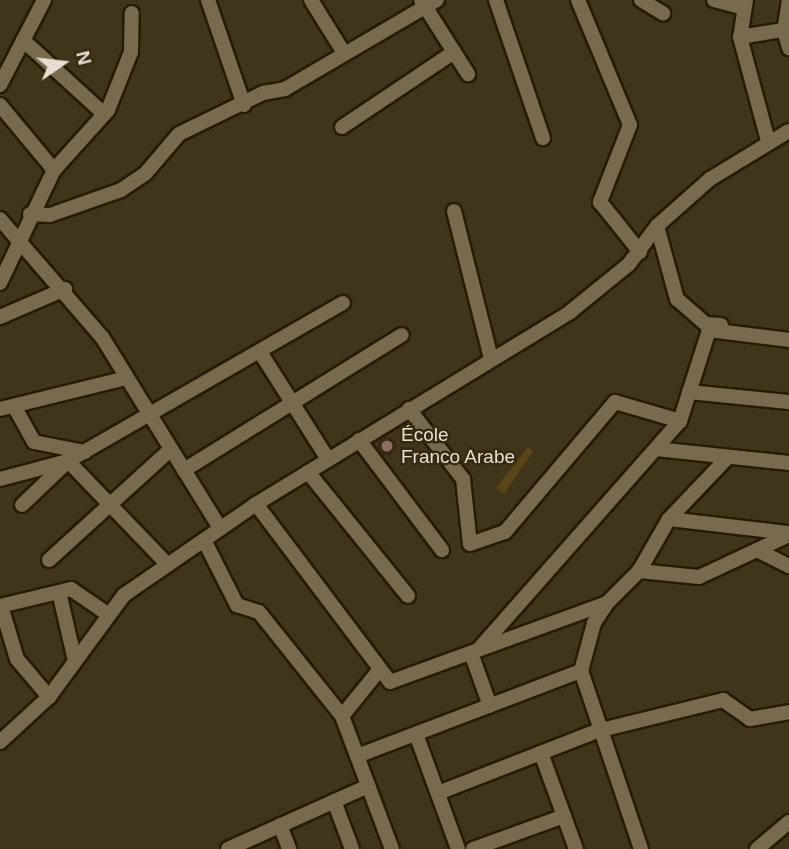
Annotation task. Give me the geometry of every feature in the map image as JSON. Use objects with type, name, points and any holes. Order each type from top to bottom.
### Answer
[{"type":"street","points":[[0,85],[5,62],[23,40],[44,0]]},
{"type":"street","points":[[208,0],[244,105]]},
{"type":"street","points":[[311,0],[344,52]]},
{"type":"street","points":[[496,0],[543,138]]},
{"type":"street","points":[[578,0],[630,125],[600,202],[640,251]]},
{"type":"street","points":[[641,0],[663,13]]},
{"type":"street","points":[[714,0],[745,4],[740,37],[768,141]]},
{"type":"street","points":[[789,1],[786,30],[789,48]]},
{"type":"street","points":[[30,214],[50,215],[121,190],[145,174],[179,134],[285,89],[428,2],[468,74]]},
{"type":"street","points":[[0,283],[17,237],[54,170],[104,114],[131,52],[132,13]]},
{"type":"street","points":[[740,37],[786,30]]},
{"type":"street","points":[[23,40],[104,114]]},
{"type":"street","points":[[342,127],[454,52]]},
{"type":"street","points":[[0,105],[54,170]]},
{"type":"street","points":[[0,742],[49,697],[124,595],[205,542],[220,528],[256,504],[570,312],[640,251],[657,226],[731,162],[789,131]]},
{"type":"street","points":[[454,211],[491,358]]},
{"type":"street","points":[[0,219],[65,289],[126,378],[220,528]]},
{"type":"street","points":[[657,226],[677,299],[706,324],[789,332]]},
{"type":"street","points":[[0,317],[65,289]]},
{"type":"street","points":[[0,479],[68,461],[151,417],[343,303]]},
{"type":"street","points":[[475,651],[680,421],[709,330],[789,340]]},
{"type":"street","points":[[184,470],[402,335]]},
{"type":"street","points":[[260,352],[328,459]]},
{"type":"street","points":[[85,452],[34,442],[7,407],[126,378]]},
{"type":"street","points":[[689,392],[789,402]]},
{"type":"street","points":[[409,408],[463,479],[470,544],[505,532],[615,402],[680,421]]},
{"type":"street","points":[[359,440],[442,550]]},
{"type":"street","points":[[50,560],[107,504],[170,449]]},
{"type":"street","points":[[656,449],[789,463]]},
{"type":"street","points":[[641,849],[597,731],[581,671],[594,623],[607,603],[639,570],[669,519],[728,457]]},
{"type":"street","points":[[68,461],[168,565]]},
{"type":"street","points":[[22,505],[68,461]]},
{"type":"street","points":[[307,472],[408,596]]},
{"type":"street","points":[[256,504],[390,682],[607,603]]},
{"type":"street","points":[[669,519],[789,534]]},
{"type":"street","points":[[639,570],[699,577],[789,534]]},
{"type":"street","points":[[205,542],[237,605],[259,612],[342,716],[392,849]]},
{"type":"street","points":[[757,550],[789,566]]},
{"type":"street","points":[[49,697],[17,659],[1,606],[71,589],[109,615]]},
{"type":"street","points":[[59,592],[75,661]]},
{"type":"street","points":[[475,651],[490,706]]},
{"type":"street","points":[[342,716],[380,669]]},
{"type":"street","points":[[357,757],[581,671]]},
{"type":"street","points":[[438,793],[597,731],[723,700],[750,719],[789,712]]},
{"type":"street","points":[[416,734],[458,849]]},
{"type":"street","points":[[541,753],[576,849]]},
{"type":"street","points":[[228,849],[368,786]]},
{"type":"street","points":[[334,801],[352,849]]},
{"type":"street","points":[[473,849],[564,816]]},
{"type":"street","points":[[757,849],[789,822]]},
{"type":"street","points":[[280,825],[289,849]]},
{"type":"building","points":[[528,447],[533,451],[504,494],[496,488]]},
{"type":"place","name":"École Franco Arabe","points":[[387,446]]}]
